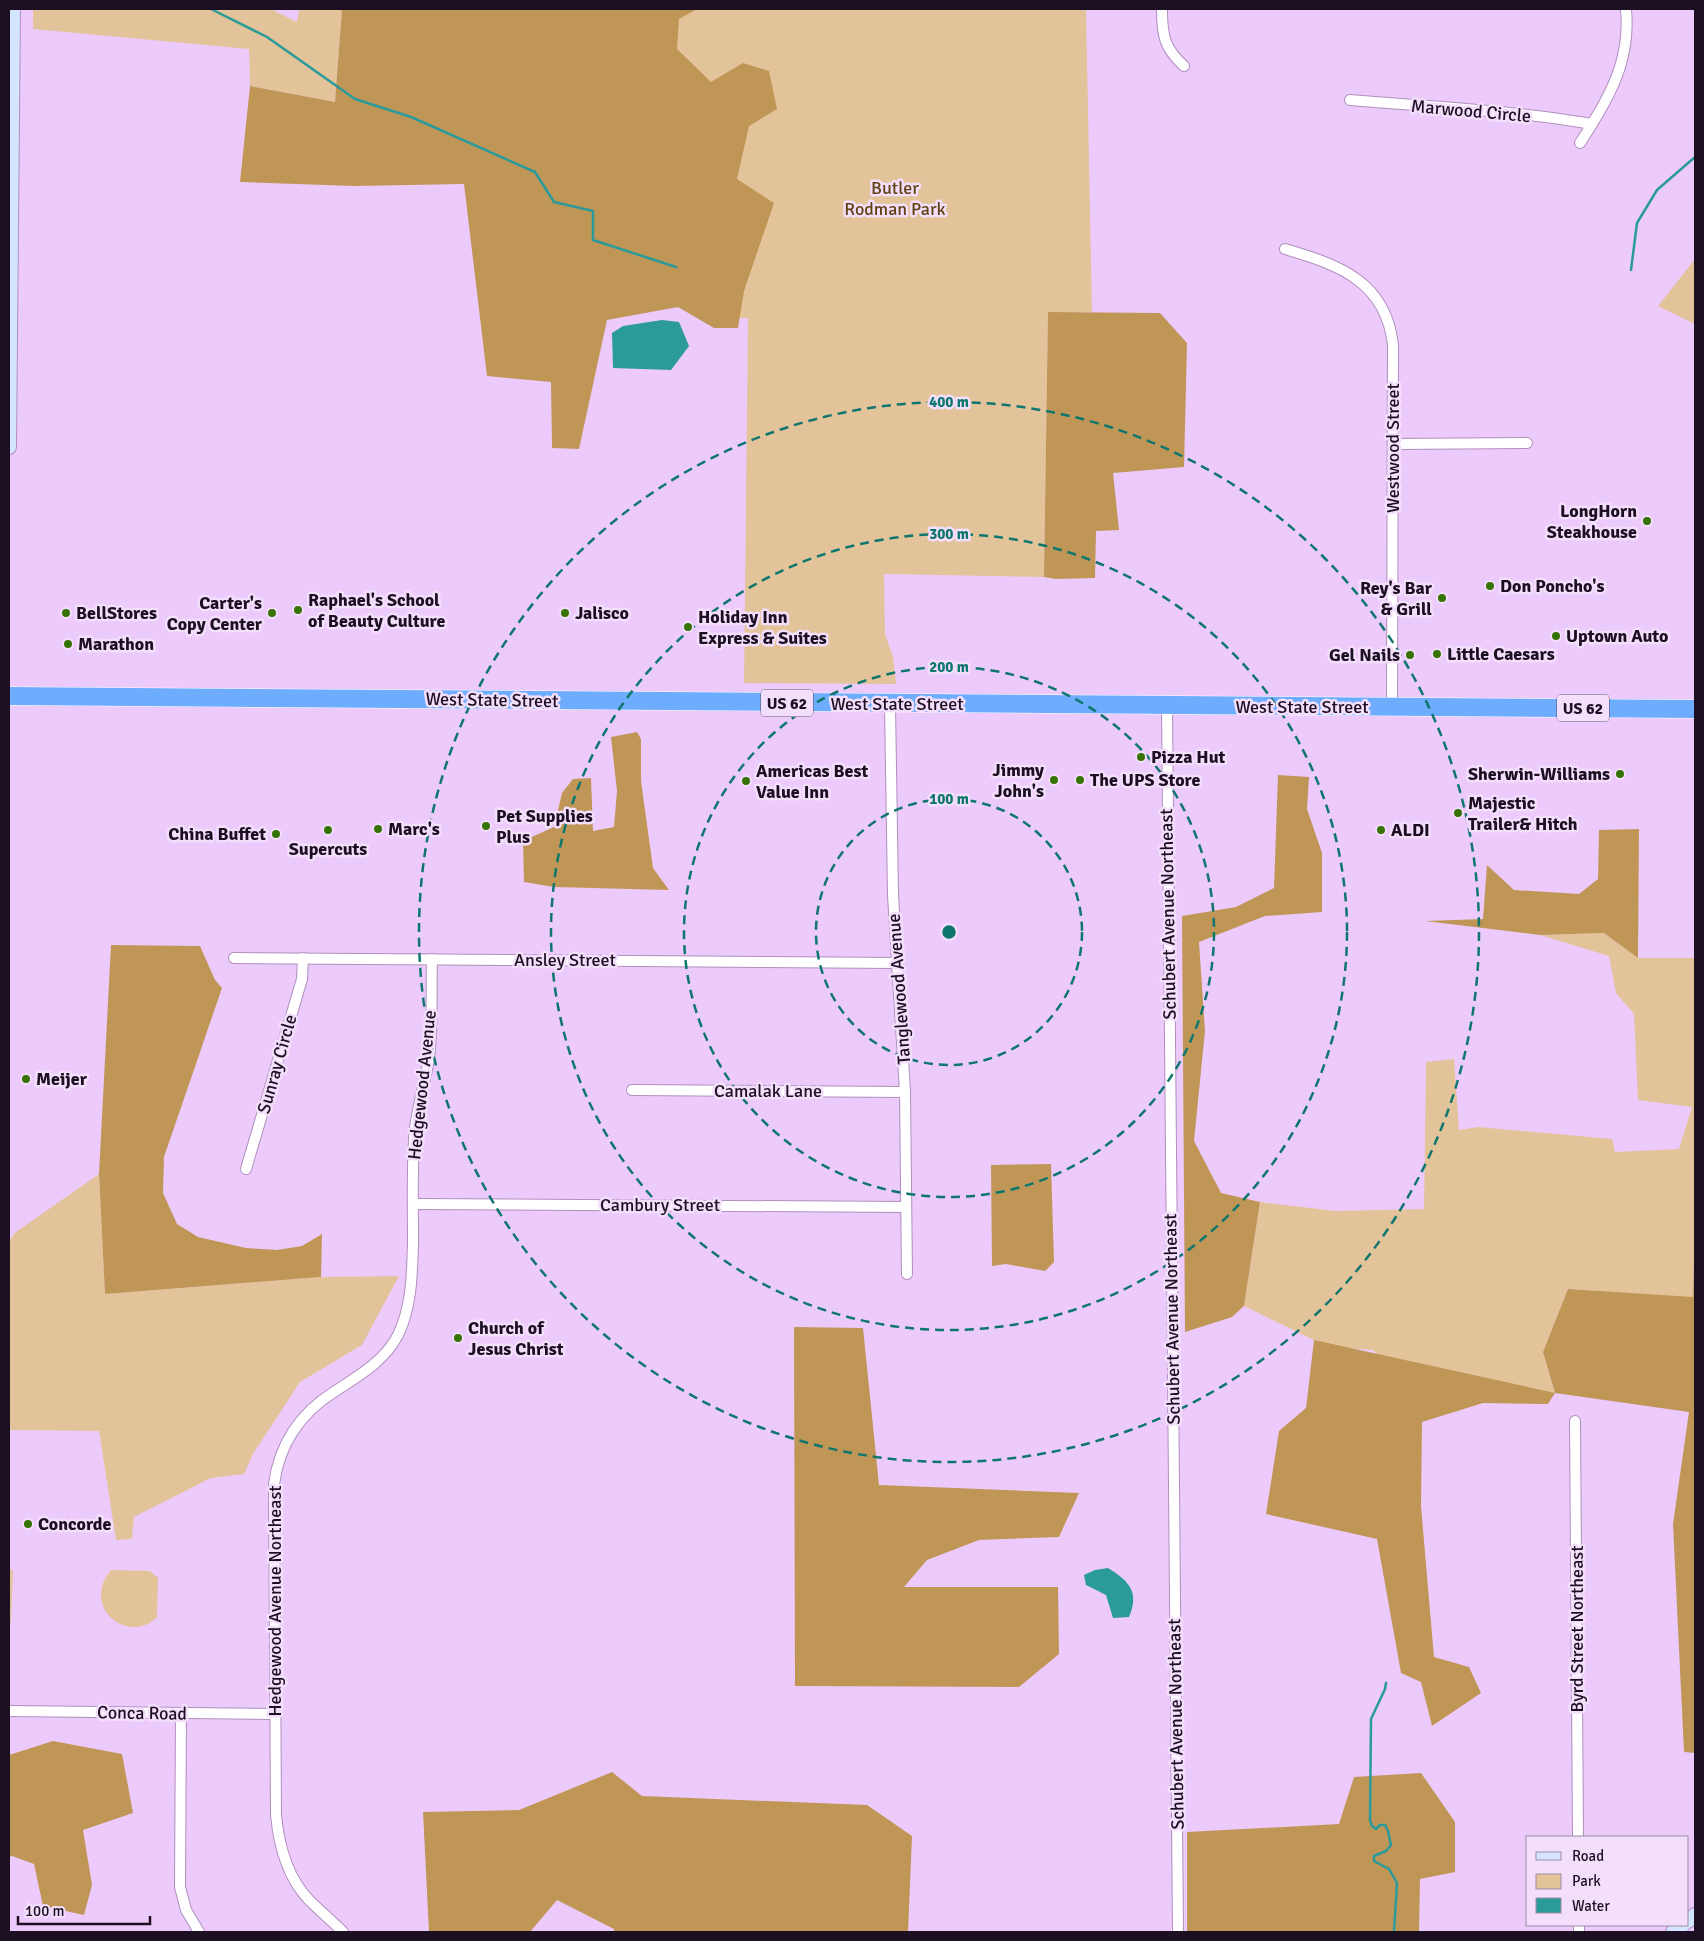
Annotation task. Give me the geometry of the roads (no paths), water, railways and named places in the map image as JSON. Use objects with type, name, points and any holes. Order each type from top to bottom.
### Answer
[{"type":"highway","name":"West State Street","points":[[9,696],[1695,709]]},
{"type":"street","points":[[9,447],[13,9]]},
{"type":"street","points":[[1162,9],[1164,40],[1174,56],[1184,66]]},
{"type":"street","points":[[1580,143],[1611,91],[1621,67],[1626,40],[1626,9]]},
{"type":"street","name":"Marwood Circle","points":[[1350,100],[1516,114],[1592,124]]},
{"type":"street","name":"Westwood Street","points":[[1285,249],[1352,276],[1380,302],[1391,326],[1393,345],[1394,444],[1392,708]]},
{"type":"street","points":[[1394,444],[1527,443]]},
{"type":"street","name":"Tanglewood Avenue","points":[[890,704],[893,894],[905,1092],[907,1274]]},
{"type":"street","name":"Schubert Avenue Northeast","points":[[1167,706],[1178,1932]]},
{"type":"street","name":"Ansley Street","points":[[234,958],[896,963]]},
{"type":"street","name":"Sunray Circle","points":[[246,1169],[302,979],[303,958]]},
{"type":"street","name":"Hedgewood Avenue","points":[[413,1241],[415,1126],[429,1055],[432,959]]},
{"type":"street","name":"Camalak Lane","points":[[632,1090],[905,1092]]},
{"type":"street","name":"Cambury Street","points":[[413,1204],[906,1207]]},
{"type":"street","name":"Hedgewood Avenue Northeast","points":[[340,1931],[300,1890],[282,1855],[276,1815],[273,1497],[277,1464],[287,1440],[302,1418],[322,1400],[356,1379],[376,1362],[397,1337],[410,1299],[413,1241]]},
{"type":"street","name":"Byrd Street Northeast","points":[[1575,1421],[1578,1836]]},
{"type":"street","name":"Conca Road","points":[[9,1711],[275,1714]]},
{"type":"street","points":[[181,1713],[180,1887],[186,1910],[199,1932]]},
{"type":"water","points":[[662,320],[679,322],[689,346],[671,370],[613,368],[612,333],[623,326]]},
{"type":"water","points":[[1108,1568],[1127,1583],[1133,1594],[1129,1617],[1113,1618],[1106,1595],[1086,1585],[1084,1575],[1095,1570]]},
{"type":"waterway","points":[[211,9],[267,37],[355,99],[411,117],[535,172],[554,202],[593,211],[593,240],[676,267]]},
{"type":"waterway","points":[[1631,270],[1637,223],[1657,190],[1695,157]]},
{"type":"waterway","points":[[1386,1683],[1371,1719],[1370,1820],[1372,1826],[1376,1829],[1380,1825],[1385,1825],[1388,1831],[1391,1845],[1386,1851],[1374,1856],[1374,1861],[1389,1869],[1397,1883],[1394,1932]]},
{"type":"place","name":"LongHorn Steakhouse","points":[[1647,521]]},
{"type":"place","name":"Don Poncho's","points":[[1490,586]]},
{"type":"place","name":"Rey's Bar & Grill","points":[[1442,598]]},
{"type":"place","name":"Raphael's School of Beauty Culture","points":[[298,610]]},
{"type":"place","name":"BellStores","points":[[66,613]]},
{"type":"place","name":"Carter's Copy Center","points":[[272,613]]},
{"type":"place","name":"Jalisco","points":[[565,613]]},
{"type":"place","name":"Holiday Inn Express & Suites","points":[[688,627]]},
{"type":"place","name":"Uptown Auto","points":[[1556,636]]},
{"type":"place","name":"Marathon","points":[[68,644]]},
{"type":"place","name":"Little Caesars","points":[[1437,654]]},
{"type":"place","name":"Gel Nails","points":[[1410,655]]},
{"type":"place","name":"Pizza Hut","points":[[1141,757]]},
{"type":"place","name":"Sherwin-Williams","points":[[1620,774]]},
{"type":"place","name":"Jimmy John's","points":[[1054,780]]},
{"type":"place","name":"The UPS Store","points":[[1080,780]]},
{"type":"place","name":"Americas Best Value Inn","points":[[746,781]]},
{"type":"place","name":"Majestic Trailer& Hitch","points":[[1458,813]]},
{"type":"place","name":"Pet Supplies Plus","points":[[486,826]]},
{"type":"place","name":"Marc's","points":[[378,829]]},
{"type":"place","name":"Supercuts","points":[[328,830]]},
{"type":"place","name":"ALDI","points":[[1381,830]]},
{"type":"place","name":"China Buffet","points":[[276,834]]},
{"type":"place","name":"Meijer","points":[[26,1079]]},
{"type":"place","name":"Church of Jesus Christ","points":[[458,1338]]},
{"type":"place","name":"Concorde","points":[[28,1524]]},
{"type":"park label","name":"Butler Rodman Park","points":[[895,198]]}]
